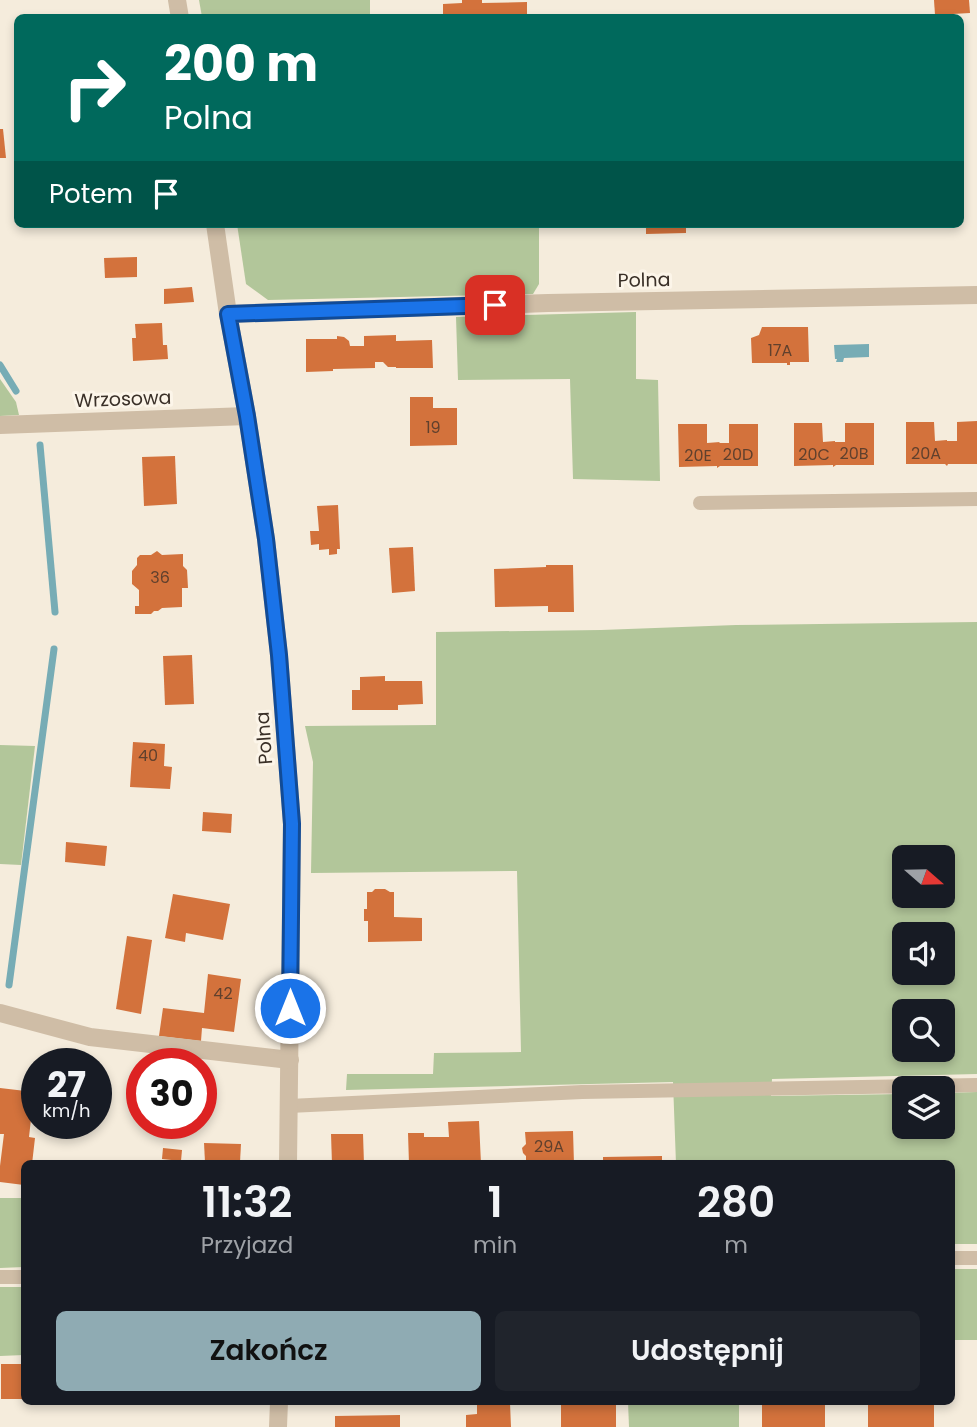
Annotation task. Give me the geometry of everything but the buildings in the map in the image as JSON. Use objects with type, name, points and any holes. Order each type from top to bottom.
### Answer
[{"type":"street","name":"Polna","points":[[216,228],[266,539],[279,655],[292,824],[288,1160]]},
{"type":"street","name":"Polna","points":[[228,314],[558,303],[977,295]]},
{"type":"street","name":"Wrzosowa","points":[[0,425],[247,416]]},
{"type":"street","points":[[0,1013],[90,1037],[290,1060]]},
{"type":"street","points":[[278,1427],[279,1405]]},
{"type":"lane","points":[[700,503],[977,499]]},
{"type":"lane","points":[[289,1106],[582,1093],[977,1085]]},
{"type":"lane","points":[[955,1258],[977,1258]]},
{"type":"lane","points":[[0,1277],[21,1277]]},
{"type":"green space","points":[[199,0],[370,0],[370,14],[201,14]]},
{"type":"green space","points":[[238,228],[539,228],[539,284],[533,294],[268,300],[246,284]]},
{"type":"green space","points":[[636,312],[636,379],[658,380],[660,481],[573,479],[570,379],[458,380],[456,317]]},
{"type":"green space","points":[[0,379],[16,402],[19,415],[0,416]]},
{"type":"green space","points":[[977,622],[977,1074],[772,1079],[771,1096],[892,1094],[892,1139],[955,1139],[955,1093],[977,1092],[977,1244],[955,1244],[955,1160],[676,1160],[673,1082],[346,1090],[347,1074],[433,1074],[434,1053],[521,1052],[517,871],[311,873],[313,762],[305,726],[436,725],[436,632]]},
{"type":"green space","points":[[0,745],[35,746],[21,865],[0,864]]},
{"type":"green space","points":[[0,1198],[21,1198],[21,1267],[0,1268]]},
{"type":"green space","points":[[955,1269],[977,1269],[977,1340],[955,1340]]},
{"type":"green space","points":[[0,1287],[21,1287],[21,1355],[0,1356]]},
{"type":"green space","points":[[628,1405],[739,1405],[739,1427],[629,1427]]},
{"type":"water","points":[[869,344],[869,357],[844,358],[843,362],[836,362],[834,345]]},
{"type":"waterway","points":[[0,365],[16,391]]},
{"type":"waterway","points":[[40,445],[55,612]]},
{"type":"waterway","points":[[9,985],[54,649]]},
{"type":"route","points":[[290,1008],[292,824],[279,655],[266,539],[228,314],[495,305]]}]
